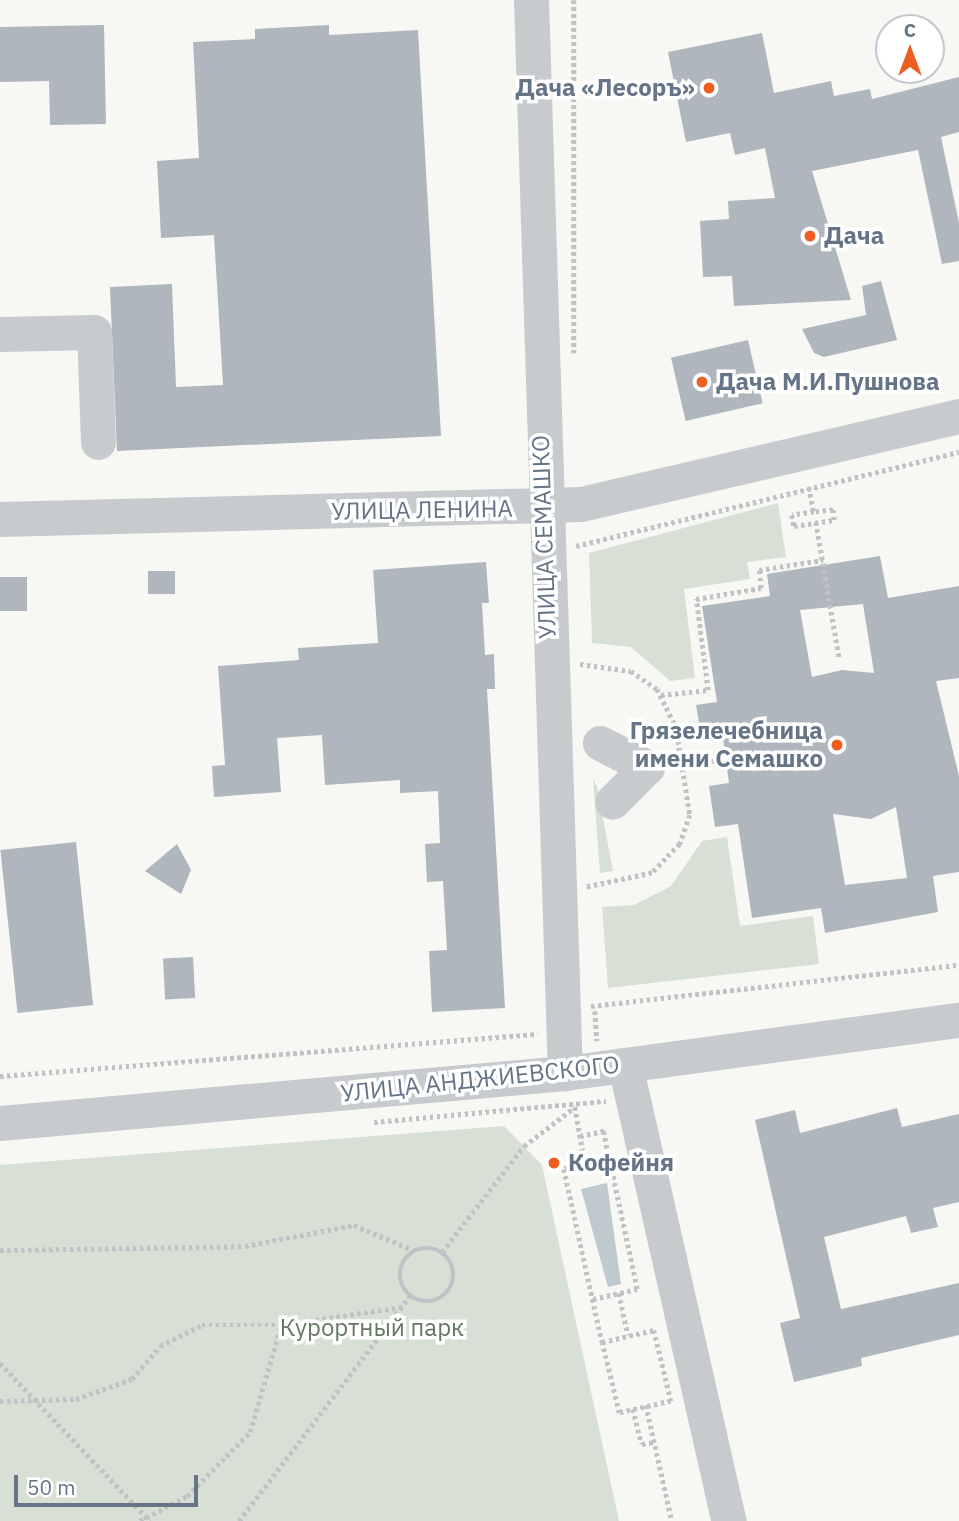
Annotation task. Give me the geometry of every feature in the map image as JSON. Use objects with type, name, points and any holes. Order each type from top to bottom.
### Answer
[{"type":"street","name":"УЛИЦА СЕМАШКО","points":[[531,0],[542,508],[565,1073]]},
{"type":"street","points":[[0,320],[0,334],[94,331],[97,442]]},
{"type":"street","name":"УЛИЦА ЛЕНИНА","points":[[0,519],[542,508],[581,504],[959,416]]},
{"type":"street","points":[[600,743],[647,767],[612,802]]},
{"type":"street","name":"УЛИЦА АНДЖИЕВСКОГО","points":[[0,1123],[565,1073],[959,1020]]},
{"type":"street","points":[[625,1065],[729,1521]]},
{"type":"path","points":[[574,0],[574,359]]},
{"type":"path","points":[[574,546],[959,452]]},
{"type":"path","points":[[809,487],[814,512]]},
{"type":"path","points":[[581,504],[586,543]]},
{"type":"path","points":[[833,510],[834,520],[794,526],[792,515],[814,512],[833,510]]},
{"type":"path","points":[[816,522],[839,657]]},
{"type":"path","points":[[661,695],[708,690],[696,599],[761,588],[759,570],[823,560]]},
{"type":"path","points":[[683,762],[726,761]]},
{"type":"path","points":[[0,1076],[535,1036],[562,1009],[959,965]]},
{"type":"path","points":[[442,1252],[524,1146],[575,1107],[585,1164]]},
{"type":"path","points":[[580,1136],[604,1131],[637,1289],[593,1299]]},
{"type":"path","points":[[602,1342],[654,1330],[671,1401],[619,1413],[602,1342],[564,1169],[609,1158]]},
{"type":"path","points":[[0,1250],[245,1246],[354,1225],[415,1251],[442,1252]]},
{"type":"path","points":[[410,1296],[400,1272],[415,1251]]},
{"type":"path","points":[[410,1296],[430,1301],[449,1290],[453,1270],[442,1252]]},
{"type":"path","points":[[619,1293],[628,1335]]},
{"type":"path","points":[[239,1521],[410,1296]]},
{"type":"path","points":[[0,1401],[76,1399],[132,1379],[160,1346],[202,1325],[281,1325],[402,1307]]},
{"type":"path","points":[[140,1521],[187,1496],[250,1432],[281,1325]]},
{"type":"path","points":[[0,1363],[38,1399],[148,1519]]},
{"type":"path","points":[[646,1405],[672,1521]]},
{"type":"path","points":[[633,1409],[642,1444],[654,1442]]},
{"type":"green space","points":[[778,503],[786,557],[747,562],[750,579],[684,589],[695,678],[670,681],[631,647],[592,643],[589,553]]},
{"type":"green space","points":[[593,779],[597,787],[613,871],[600,873]]},
{"type":"green space","points":[[727,837],[740,926],[813,916],[819,964],[608,988],[602,907],[634,905],[671,886],[702,841]]},
{"type":"green space","name":"Курортный парк","points":[[504,1126],[542,1165],[619,1521],[0,1521],[0,1165]]},
{"type":"shaded area","points":[[607,1183],[621,1284],[608,1287],[581,1189]]},
{"type":"building","points":[[104,25],[106,124],[50,125],[49,81],[0,82],[0,27]]},
{"type":"building","points":[[329,25],[329,35],[418,30],[441,436],[117,451],[110,287],[172,284],[176,387],[223,385],[214,235],[161,238],[157,161],[199,158],[193,42],[255,39],[255,29]]},
{"type":"building","points":[[762,33],[774,93],[831,81],[834,96],[870,89],[872,99],[931,84],[945,84],[945,81],[959,77],[959,132],[941,137],[959,223],[959,261],[942,264],[918,150],[812,171],[851,300],[734,306],[732,276],[703,277],[700,221],[729,219],[728,201],[775,198],[765,148],[735,155],[730,133],[686,142],[668,52]]},
{"type":"building","points":[[881,281],[897,340],[824,357],[814,353],[802,329],[866,315],[862,286]]},
{"type":"building","points":[[748,340],[763,403],[686,421],[671,358]]},
{"type":"building","name":"Грязелечебница имени Семашко","points":[[880,556],[888,598],[959,586],[959,678],[936,681],[959,776],[959,872],[933,876],[938,912],[825,933],[821,908],[752,918],[738,824],[715,827],[709,786],[729,783],[723,738],[702,741],[696,705],[717,702],[702,606],[770,596],[767,574]],"holes":[[[863,604],[874,673],[842,670],[812,677],[800,610]],[[896,807],[907,878],[845,885],[833,814],[871,819]]]},
{"type":"building","points":[[486,562],[489,603],[482,603],[485,655],[494,654],[495,689],[487,689],[505,1008],[432,1012],[429,951],[447,950],[443,881],[427,882],[425,844],[440,843],[438,791],[400,793],[400,780],[325,785],[322,735],[277,738],[281,792],[214,797],[212,766],[225,765],[218,666],[299,660],[298,648],[378,643],[373,570]]},
{"type":"building","points":[[148,571],[175,571],[175,594],[148,594]]},
{"type":"building","points":[[0,577],[27,577],[27,611],[0,611]]},
{"type":"building","points":[[76,842],[93,1005],[18,1013],[0,850]]},
{"type":"building","points":[[177,844],[191,870],[181,894],[145,871]]},
{"type":"building","points":[[193,957],[195,998],[165,1000],[163,959]]},
{"type":"building","points":[[897,1108],[902,1127],[959,1114],[959,1202],[933,1208],[938,1227],[911,1233],[906,1216],[824,1237],[841,1309],[959,1283],[959,1335],[861,1358],[862,1366],[794,1382],[780,1323],[800,1318],[755,1120],[795,1110],[800,1133]]},
{"type":"place","name":"Дача «Лесоръ»","points":[[709,88]]},
{"type":"place","name":"Дача","points":[[810,236]]},
{"type":"place","name":"Дача М.И.Пушнова","points":[[702,382]]},
{"type":"place","name":"Грязелечебница имени Семашко","points":[[837,745]]},
{"type":"place","name":"Кофейня","points":[[554,1163]]}]
